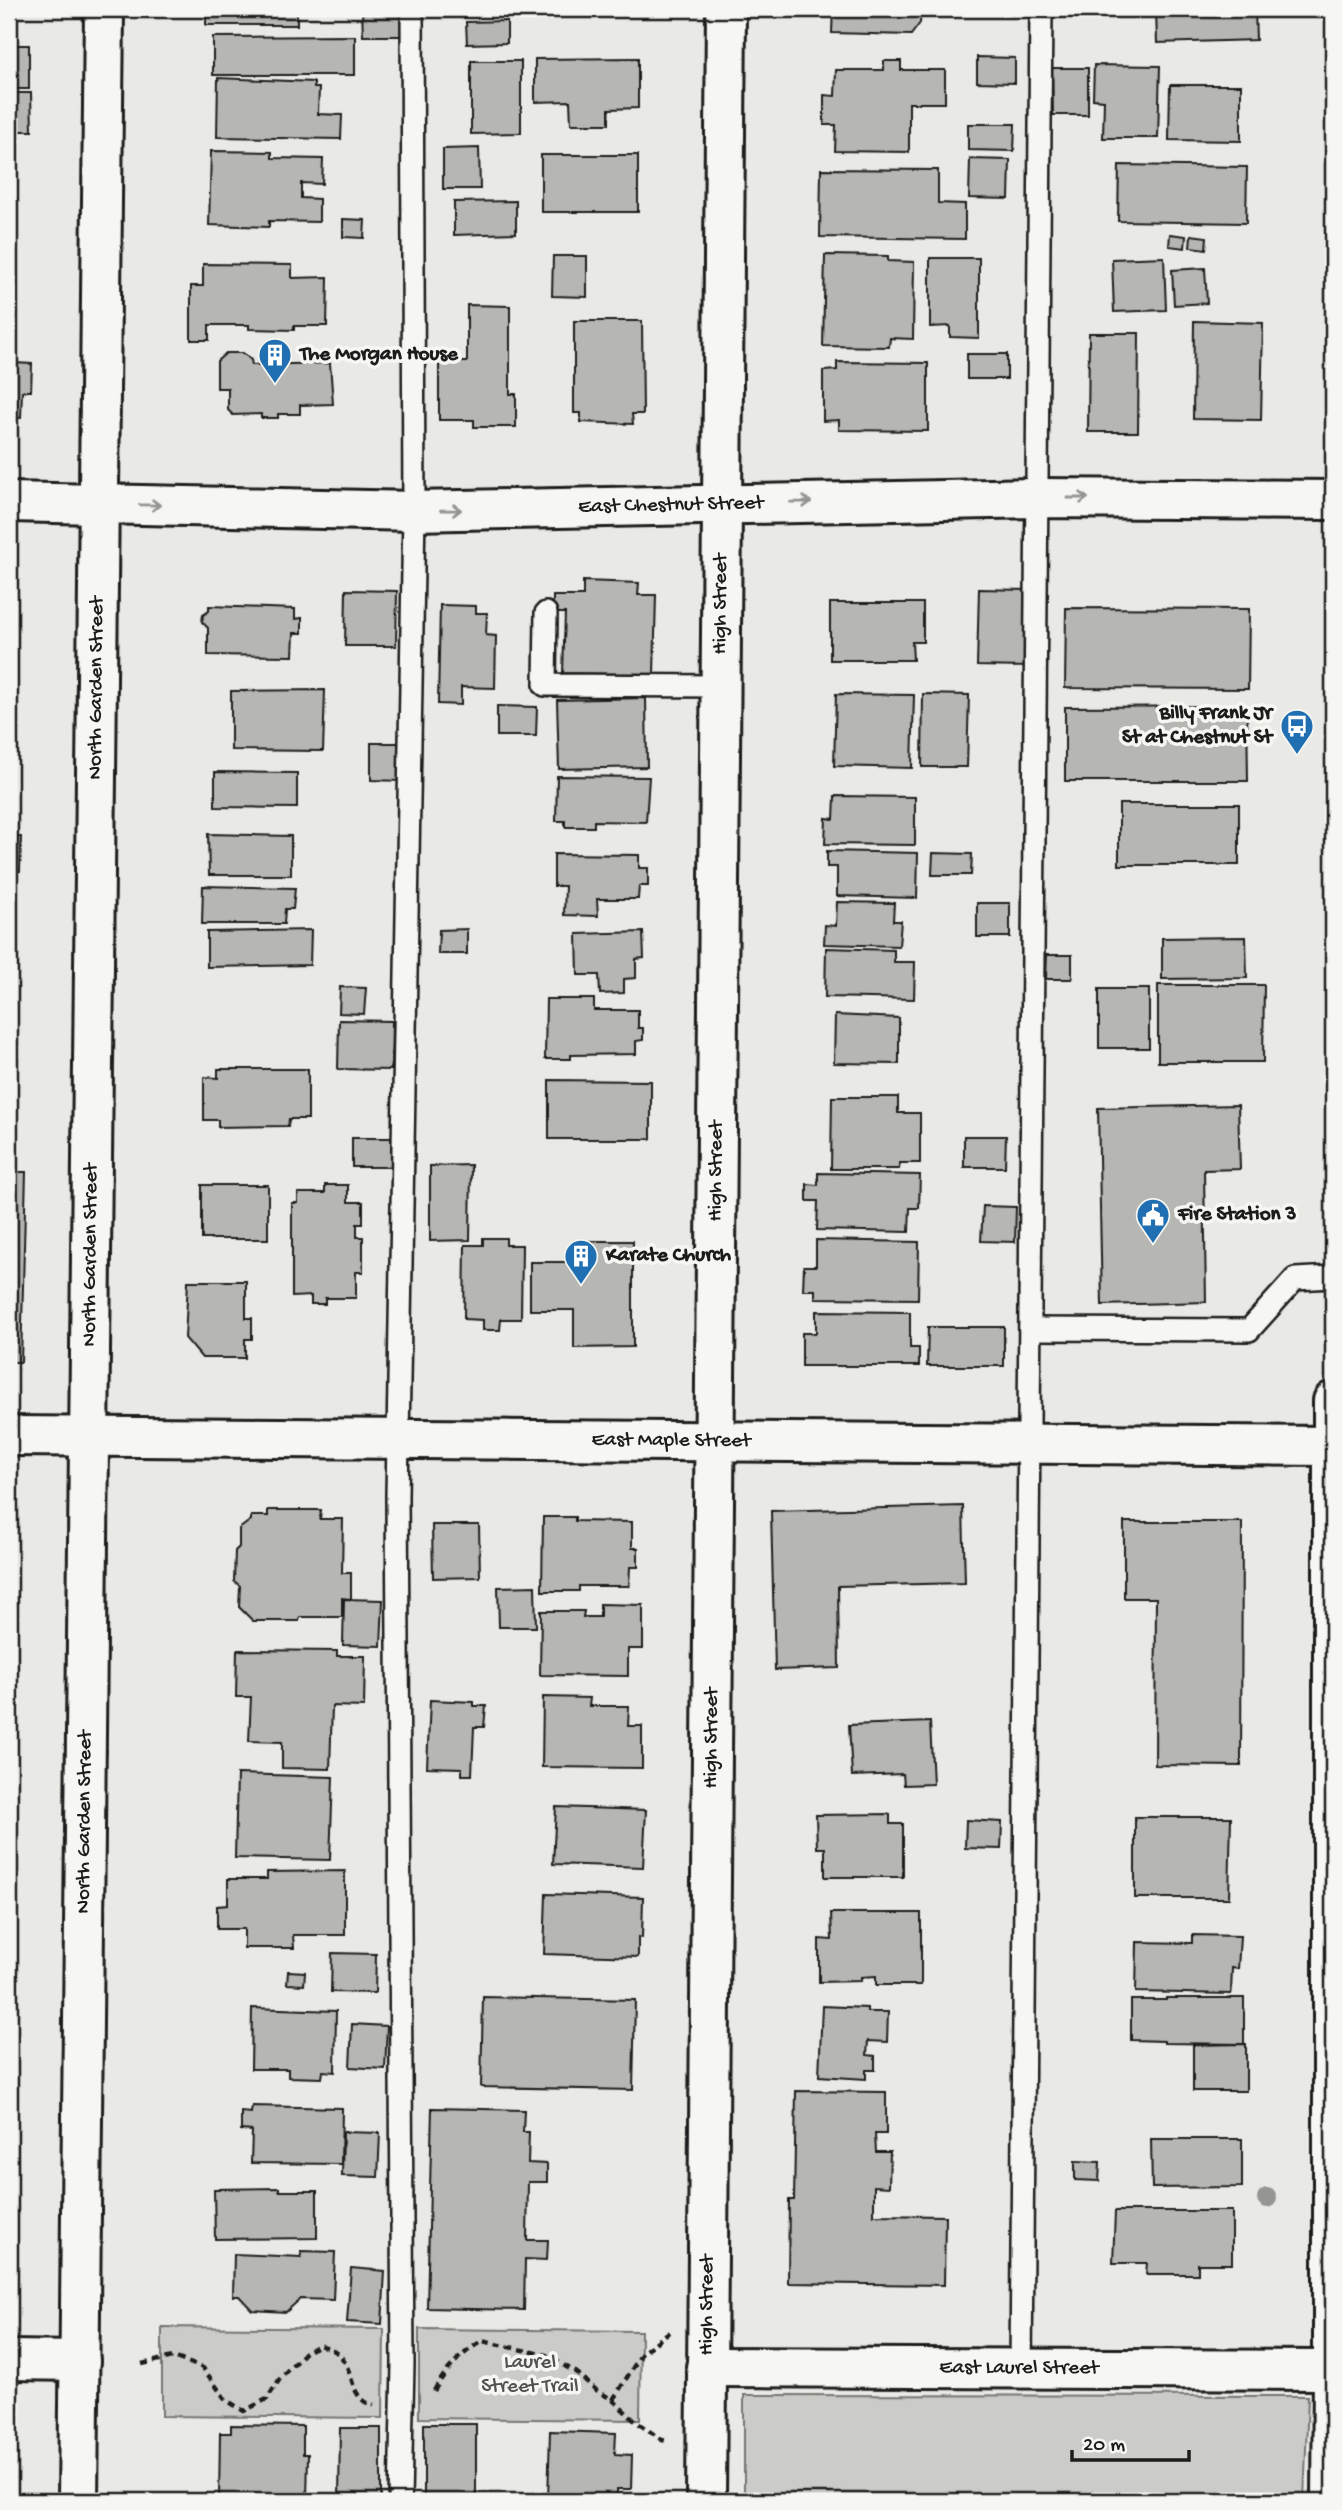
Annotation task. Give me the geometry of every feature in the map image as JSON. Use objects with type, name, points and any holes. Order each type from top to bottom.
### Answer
[{"type":"street","name":"North Garden Street","points":[[78,2501],[104,9]]},
{"type":"street","name":"High Street","points":[[706,2501],[726,9]]},
{"type":"street","name":"East Chestnut Street","points":[[9,502],[414,511],[1037,498],[1333,500]]},
{"type":"street","points":[[1333,1401],[1333,2363]]},
{"type":"street","name":"East Maple Street","points":[[9,1436],[1333,1446]]},
{"type":"street","points":[[9,2360],[80,2361]]},
{"type":"street","name":"East Laurel Street","points":[[706,2367],[1333,2371]]},
{"type":"street","points":[[1332,2501],[1333,2371]]},
{"type":"lane","points":[[400,2501],[402,2409],[398,1439],[414,511],[412,9]]},
{"type":"lane","points":[[1021,2368],[1041,9]]},
{"type":"lane","points":[[546,612],[545,684],[720,686]]},
{"type":"lane","points":[[1030,1329],[1249,1330],[1294,1279],[1333,1277]]},
{"type":"path","points":[[613,2400],[642,2353],[670,2331]]},
{"type":"path","points":[[433,2393],[444,2374],[465,2351],[482,2341],[547,2355],[577,2373],[662,2440],[670,2441]]},
{"type":"path","points":[[142,2364],[173,2357],[203,2368],[226,2400],[244,2411],[267,2399],[281,2377],[305,2351],[320,2345],[336,2352],[348,2367],[355,2393],[369,2405],[402,2409]]},
{"type":"green space","points":[[162,2327],[384,2329],[383,2418],[162,2416]]},
{"type":"green space","name":"Laurel Street Trail","points":[[419,2329],[641,2331],[640,2420],[419,2418]]},
{"type":"green space","points":[[744,2395],[1308,2396],[1304,2501],[744,2501]]},
{"type":"building","points":[[206,9],[297,9],[297,25],[206,25]]},
{"type":"building","points":[[362,9],[402,9],[402,36],[363,36]]},
{"type":"building","points":[[833,9],[921,9],[920,23],[911,35],[832,33]]},
{"type":"building","points":[[1156,9],[1255,9],[1256,40],[1157,43]]},
{"type":"building","points":[[507,21],[507,43],[467,44],[466,22]]},
{"type":"building","points":[[355,36],[355,75],[213,75],[213,37]]},
{"type":"building","points":[[9,45],[29,45],[29,89],[9,89]]},
{"type":"building","points":[[977,57],[1015,58],[1015,83],[977,82]]},
{"type":"building","points":[[638,58],[638,108],[609,109],[609,124],[571,124],[570,101],[535,102],[535,59]]},
{"type":"building","points":[[471,61],[521,61],[521,133],[471,134]]},
{"type":"building","points":[[884,61],[901,61],[901,70],[945,70],[945,103],[909,103],[909,152],[835,151],[836,125],[824,125],[824,95],[835,96],[836,70],[884,70]]},
{"type":"building","points":[[1094,65],[1160,66],[1158,138],[1103,138],[1104,100],[1093,99]]},
{"type":"building","points":[[1052,68],[1088,68],[1088,115],[1053,115]]},
{"type":"building","points":[[218,78],[314,82],[314,88],[319,88],[318,114],[342,115],[341,139],[217,137]]},
{"type":"building","points":[[1170,85],[1241,85],[1241,141],[1169,140]]},
{"type":"building","points":[[9,93],[31,93],[32,131],[9,131]]},
{"type":"building","points":[[968,124],[1015,124],[1014,151],[968,150]]},
{"type":"building","points":[[479,148],[480,189],[443,189],[443,149]]},
{"type":"building","points":[[211,151],[272,152],[272,158],[323,159],[322,184],[301,183],[301,198],[319,199],[319,222],[269,221],[269,227],[209,225]]},
{"type":"building","points":[[541,155],[638,155],[638,212],[541,212]]},
{"type":"building","points":[[970,159],[1010,160],[1009,199],[969,198]]},
{"type":"building","points":[[1119,165],[1247,167],[1246,223],[1118,221]]},
{"type":"building","points":[[821,169],[938,170],[938,203],[965,204],[965,239],[820,237]]},
{"type":"building","points":[[516,201],[516,233],[454,235],[454,202]]},
{"type":"building","points":[[343,219],[365,220],[364,238],[343,237]]},
{"type":"building","points":[[1170,234],[1186,236],[1185,248],[1169,246]]},
{"type":"building","points":[[1191,235],[1207,237],[1206,249],[1190,247]]},
{"type":"building","points":[[825,255],[888,256],[888,261],[914,262],[913,339],[890,338],[889,347],[823,346]]},
{"type":"building","points":[[553,256],[587,256],[587,297],[552,296]]},
{"type":"building","points":[[1164,257],[1166,310],[1114,312],[1112,259]]},
{"type":"building","points":[[930,258],[979,258],[979,338],[950,337],[950,326],[930,327]]},
{"type":"building","points":[[203,264],[292,265],[292,278],[328,277],[327,326],[294,326],[294,330],[249,329],[249,325],[209,325],[209,340],[191,340],[191,286],[203,286]]},
{"type":"building","points":[[1205,268],[1207,303],[1174,305],[1172,270]]},
{"type":"building","points":[[467,305],[510,306],[510,394],[516,394],[516,427],[474,427],[474,420],[439,420],[439,362],[467,362]]},
{"type":"building","points":[[574,321],[642,321],[643,414],[632,414],[633,424],[581,422],[581,413],[574,413]]},
{"type":"building","points":[[1194,321],[1263,323],[1261,420],[1193,419]]},
{"type":"building","points":[[1089,333],[1139,333],[1138,432],[1088,432]]},
{"type":"building","points":[[9,339],[15,339],[14,363],[32,364],[31,391],[22,391],[21,418],[9,417]]},
{"type":"building","name":"The Morgan House","points":[[226,353],[243,353],[251,360],[252,365],[330,363],[333,404],[300,405],[300,414],[278,414],[278,418],[261,418],[261,414],[233,415],[228,410],[228,388],[217,388],[217,361]]},
{"type":"building","points":[[967,354],[1007,354],[1007,379],[967,379]]},
{"type":"building","points":[[837,362],[928,363],[928,431],[839,430],[839,420],[823,421],[823,371],[837,370]]},
{"type":"building","points":[[583,581],[639,583],[638,595],[656,595],[654,675],[563,673],[565,613],[553,613],[553,596],[583,596]]},
{"type":"building","points":[[979,589],[1029,590],[1029,667],[977,666]]},
{"type":"building","points":[[346,590],[397,591],[396,646],[345,646]]},
{"type":"building","points":[[830,603],[923,603],[923,642],[912,642],[913,660],[830,660]]},
{"type":"building","points":[[440,605],[476,606],[476,613],[487,613],[486,635],[496,636],[495,688],[461,687],[461,705],[438,704]]},
{"type":"building","points":[[209,606],[295,609],[295,619],[302,618],[302,633],[294,633],[293,656],[208,655],[208,628],[202,622]]},
{"type":"building","points":[[1066,608],[1249,609],[1248,689],[1065,688]]},
{"type":"building","points":[[325,690],[323,751],[231,750],[231,691]]},
{"type":"building","points":[[836,694],[914,695],[912,768],[834,766]]},
{"type":"building","points":[[923,694],[969,695],[967,767],[922,767]]},
{"type":"building","points":[[646,698],[647,767],[559,769],[557,700]]},
{"type":"building","points":[[497,706],[537,707],[536,736],[497,736]]},
{"type":"building","points":[[1247,706],[1248,781],[1065,781],[1065,707]]},
{"type":"building","points":[[371,743],[404,743],[403,781],[371,780]]},
{"type":"building","points":[[215,772],[297,773],[297,808],[215,807]]},
{"type":"building","points":[[557,776],[649,777],[646,822],[594,821],[594,827],[565,827],[565,821],[556,821]]},
{"type":"building","points":[[835,796],[915,797],[915,845],[825,844],[826,818],[834,819]]},
{"type":"building","points":[[1119,804],[1239,804],[1239,865],[1119,865]]},
{"type":"building","points":[[208,834],[291,836],[291,875],[209,875]]},
{"type":"building","points":[[9,837],[21,837],[20,871],[13,871],[12,924],[9,924]]},
{"type":"building","points":[[827,851],[918,853],[917,898],[837,896],[837,867],[827,867]]},
{"type":"building","points":[[933,853],[972,854],[971,875],[932,875]]},
{"type":"building","points":[[554,854],[639,855],[639,868],[648,868],[648,886],[639,886],[638,899],[597,899],[598,916],[564,915],[565,886],[554,886]]},
{"type":"building","points":[[203,886],[295,888],[293,909],[285,909],[284,924],[202,924]]},
{"type":"building","points":[[837,902],[894,903],[893,921],[901,921],[899,946],[824,944],[825,925],[836,926]]},
{"type":"building","points":[[977,903],[1010,903],[1010,937],[977,937]]},
{"type":"building","points":[[467,929],[467,954],[438,954],[439,930]]},
{"type":"building","points":[[311,930],[310,965],[207,967],[207,932]]},
{"type":"building","points":[[643,932],[644,958],[636,959],[636,978],[624,979],[624,993],[600,994],[599,975],[578,975],[577,934]]},
{"type":"building","points":[[1246,937],[1247,978],[1162,979],[1162,938]]},
{"type":"building","points":[[826,948],[894,950],[894,962],[915,962],[914,999],[825,997]]},
{"type":"building","points":[[1047,955],[1072,955],[1072,979],[1046,979]]},
{"type":"building","points":[[1158,985],[1264,985],[1263,1062],[1158,1062]]},
{"type":"building","points":[[340,987],[366,988],[364,1014],[339,1013]]},
{"type":"building","points":[[1099,989],[1149,989],[1149,1048],[1099,1048]]},
{"type":"building","points":[[546,999],[594,999],[594,1010],[638,1010],[638,1028],[643,1028],[643,1040],[636,1041],[636,1054],[571,1055],[571,1059],[545,1059]]},
{"type":"building","points":[[9,1002],[13,1002],[13,1039],[9,1039]]},
{"type":"building","points":[[835,1015],[899,1018],[899,1064],[834,1063]]},
{"type":"building","points":[[339,1020],[392,1021],[391,1070],[338,1069]]},
{"type":"building","points":[[218,1069],[308,1069],[308,1119],[289,1119],[288,1126],[218,1127],[218,1120],[204,1120],[204,1077],[218,1078]]},
{"type":"building","points":[[549,1080],[651,1081],[651,1139],[549,1139]]},
{"type":"building","points":[[832,1097],[898,1097],[898,1113],[920,1113],[920,1163],[900,1163],[899,1169],[831,1169]]},
{"type":"building","name":"Fire Station 3","points":[[1238,1105],[1240,1169],[1204,1170],[1206,1302],[1102,1305],[1098,1108]]},
{"type":"building","points":[[964,1136],[1006,1136],[1005,1167],[964,1167]]},
{"type":"building","points":[[352,1138],[391,1138],[391,1167],[352,1167]]},
{"type":"building","points":[[471,1165],[470,1240],[430,1241],[430,1166]]},
{"type":"building","points":[[9,1172],[26,1172],[21,1362],[9,1362]]},
{"type":"building","points":[[818,1173],[920,1175],[919,1208],[910,1208],[909,1232],[817,1230],[818,1201],[807,1201],[807,1184],[818,1185]]},
{"type":"building","points":[[202,1185],[268,1185],[268,1239],[202,1239]]},
{"type":"building","points":[[325,1185],[348,1185],[348,1202],[363,1202],[363,1224],[357,1224],[357,1237],[363,1237],[363,1272],[356,1272],[356,1298],[325,1298],[325,1304],[311,1304],[311,1296],[292,1297],[292,1203],[298,1203],[298,1193],[325,1193]]},
{"type":"building","points":[[983,1206],[1016,1207],[1015,1242],[981,1241]]},
{"type":"building","points":[[483,1238],[506,1238],[506,1245],[522,1245],[521,1319],[501,1319],[500,1330],[483,1330],[483,1320],[464,1319],[465,1245],[483,1245]]},
{"type":"building","points":[[816,1240],[919,1242],[918,1299],[815,1298],[815,1290],[803,1290],[804,1266],[816,1266]]},
{"type":"building","name":"Karate Church","points":[[575,1241],[633,1241],[633,1347],[574,1348],[574,1310],[530,1310],[530,1262],[575,1262]]},
{"type":"building","points":[[188,1281],[246,1281],[246,1318],[252,1318],[252,1339],[245,1339],[245,1358],[202,1358],[185,1338]]},
{"type":"building","points":[[816,1311],[910,1312],[910,1348],[919,1348],[919,1366],[802,1366],[802,1333],[816,1333]]},
{"type":"building","points":[[928,1327],[1004,1327],[1004,1366],[927,1366]]},
{"type":"building","points":[[963,1506],[965,1583],[838,1586],[839,1668],[775,1670],[771,1511]]},
{"type":"building","points":[[268,1510],[321,1510],[320,1519],[343,1519],[342,1573],[351,1573],[351,1599],[342,1598],[342,1617],[253,1621],[239,1607],[240,1586],[234,1581],[239,1529],[251,1520],[251,1516],[268,1516]]},
{"type":"building","points":[[543,1517],[575,1517],[575,1521],[632,1522],[632,1548],[638,1548],[638,1567],[630,1567],[629,1586],[579,1586],[579,1591],[542,1591]]},
{"type":"building","points":[[1124,1522],[1242,1522],[1241,1766],[1155,1765],[1156,1598],[1124,1598]]},
{"type":"building","points":[[432,1525],[479,1525],[480,1577],[433,1578]]},
{"type":"building","points":[[535,1586],[536,1627],[499,1627],[498,1587]]},
{"type":"building","points":[[344,1599],[383,1600],[381,1646],[343,1645]]},
{"type":"building","points":[[600,1604],[643,1605],[643,1649],[628,1649],[628,1676],[540,1675],[541,1611],[584,1611],[583,1617],[600,1617]]},
{"type":"building","points":[[237,1650],[337,1651],[337,1656],[365,1656],[364,1707],[332,1706],[330,1769],[282,1768],[282,1742],[249,1741],[251,1697],[236,1697]]},
{"type":"building","points":[[543,1697],[590,1698],[589,1706],[629,1706],[628,1726],[642,1726],[642,1768],[542,1767]]},
{"type":"building","points":[[430,1700],[474,1702],[474,1706],[486,1706],[484,1727],[474,1727],[472,1775],[462,1775],[462,1768],[427,1767]]},
{"type":"building","points":[[930,1722],[933,1784],[904,1785],[903,1774],[852,1776],[849,1725]]},
{"type":"building","points":[[237,1774],[333,1777],[330,1860],[235,1858]]},
{"type":"building","points":[[556,1807],[646,1810],[643,1867],[553,1864]]},
{"type":"building","points":[[890,1814],[890,1824],[903,1824],[903,1877],[825,1877],[825,1848],[817,1848],[816,1815]]},
{"type":"building","points":[[1135,1817],[1231,1817],[1229,1898],[1135,1898]]},
{"type":"building","points":[[966,1820],[1002,1822],[1001,1849],[965,1848]]},
{"type":"building","points":[[345,1871],[345,1935],[293,1935],[294,1948],[244,1948],[244,1929],[217,1929],[217,1906],[228,1905],[228,1879],[267,1879],[267,1872]]},
{"type":"building","points":[[546,1894],[643,1897],[642,1938],[638,1937],[638,1957],[544,1954]]},
{"type":"building","points":[[831,1913],[921,1913],[921,1985],[876,1985],[876,1976],[861,1977],[861,1981],[819,1982],[819,1939],[832,1940]]},
{"type":"building","points":[[1192,1935],[1240,1936],[1238,1969],[1232,1968],[1231,1994],[1136,1992],[1137,1942],[1192,1943]]},
{"type":"building","points":[[332,1953],[376,1954],[375,1993],[331,1992]]},
{"type":"building","points":[[288,1971],[305,1972],[304,1985],[287,1984]]},
{"type":"building","points":[[483,1997],[635,2000],[633,2090],[481,2087]]},
{"type":"building","points":[[1244,1998],[1244,2044],[1131,2040],[1131,2000]]},
{"type":"building","points":[[822,2006],[888,2012],[887,2042],[868,2041],[867,2055],[875,2056],[875,2070],[866,2070],[866,2079],[819,2076]]},
{"type":"building","points":[[252,2008],[336,2011],[335,2072],[323,2071],[322,2078],[288,2077],[288,2069],[251,2069]]},
{"type":"building","points":[[352,2024],[387,2026],[385,2069],[350,2067]]},
{"type":"building","points":[[1246,2044],[1246,2091],[1193,2091],[1193,2045]]},
{"type":"building","points":[[796,2091],[886,2092],[886,2134],[875,2134],[876,2152],[890,2152],[889,2187],[874,2186],[874,2215],[945,2216],[944,2285],[788,2283],[789,2200],[794,2200]]},
{"type":"building","points":[[252,2106],[342,2108],[341,2164],[251,2163],[252,2131],[241,2130],[241,2112],[251,2113]]},
{"type":"building","points":[[432,2108],[524,2110],[523,2132],[529,2132],[528,2163],[547,2164],[547,2182],[528,2182],[527,2240],[548,2240],[547,2260],[525,2259],[524,2310],[427,2308]]},
{"type":"building","points":[[343,2132],[380,2133],[378,2177],[342,2176]]},
{"type":"building","points":[[1151,2139],[1242,2139],[1242,2187],[1152,2188]]},
{"type":"building","points":[[1075,2161],[1100,2162],[1099,2181],[1075,2180]]},
{"type":"building","points":[[279,2188],[279,2191],[317,2191],[317,2238],[215,2239],[214,2189]]},
{"type":"building","points":[[1115,2211],[1232,2211],[1232,2264],[1198,2264],[1198,2274],[1146,2274],[1147,2263],[1113,2263]]},
{"type":"building","points":[[301,2251],[335,2252],[333,2300],[300,2299],[286,2312],[252,2310],[239,2296],[233,2296],[234,2254],[301,2257]]},
{"type":"building","points":[[351,2268],[385,2271],[382,2324],[347,2322]]},
{"type":"building","points":[[424,2424],[476,2424],[476,2501],[424,2501]]},
{"type":"building","points":[[231,2425],[303,2426],[303,2454],[308,2454],[307,2501],[219,2501],[220,2433],[231,2433]]},
{"type":"building","points":[[340,2428],[381,2428],[381,2501],[339,2501]]},
{"type":"building","points":[[550,2431],[616,2433],[615,2454],[632,2455],[631,2489],[617,2489],[617,2501],[548,2501]]},
{"type":"place","name":"The Morgan House","points":[[275,385]]},
{"type":"place","name":"Billy Frank Jr St at Chestnut St","points":[[1297,756]]},
{"type":"place","name":"Fire Station 3","points":[[1153,1245]]},
{"type":"place","name":"Karate Church","points":[[581,1286]]}]
